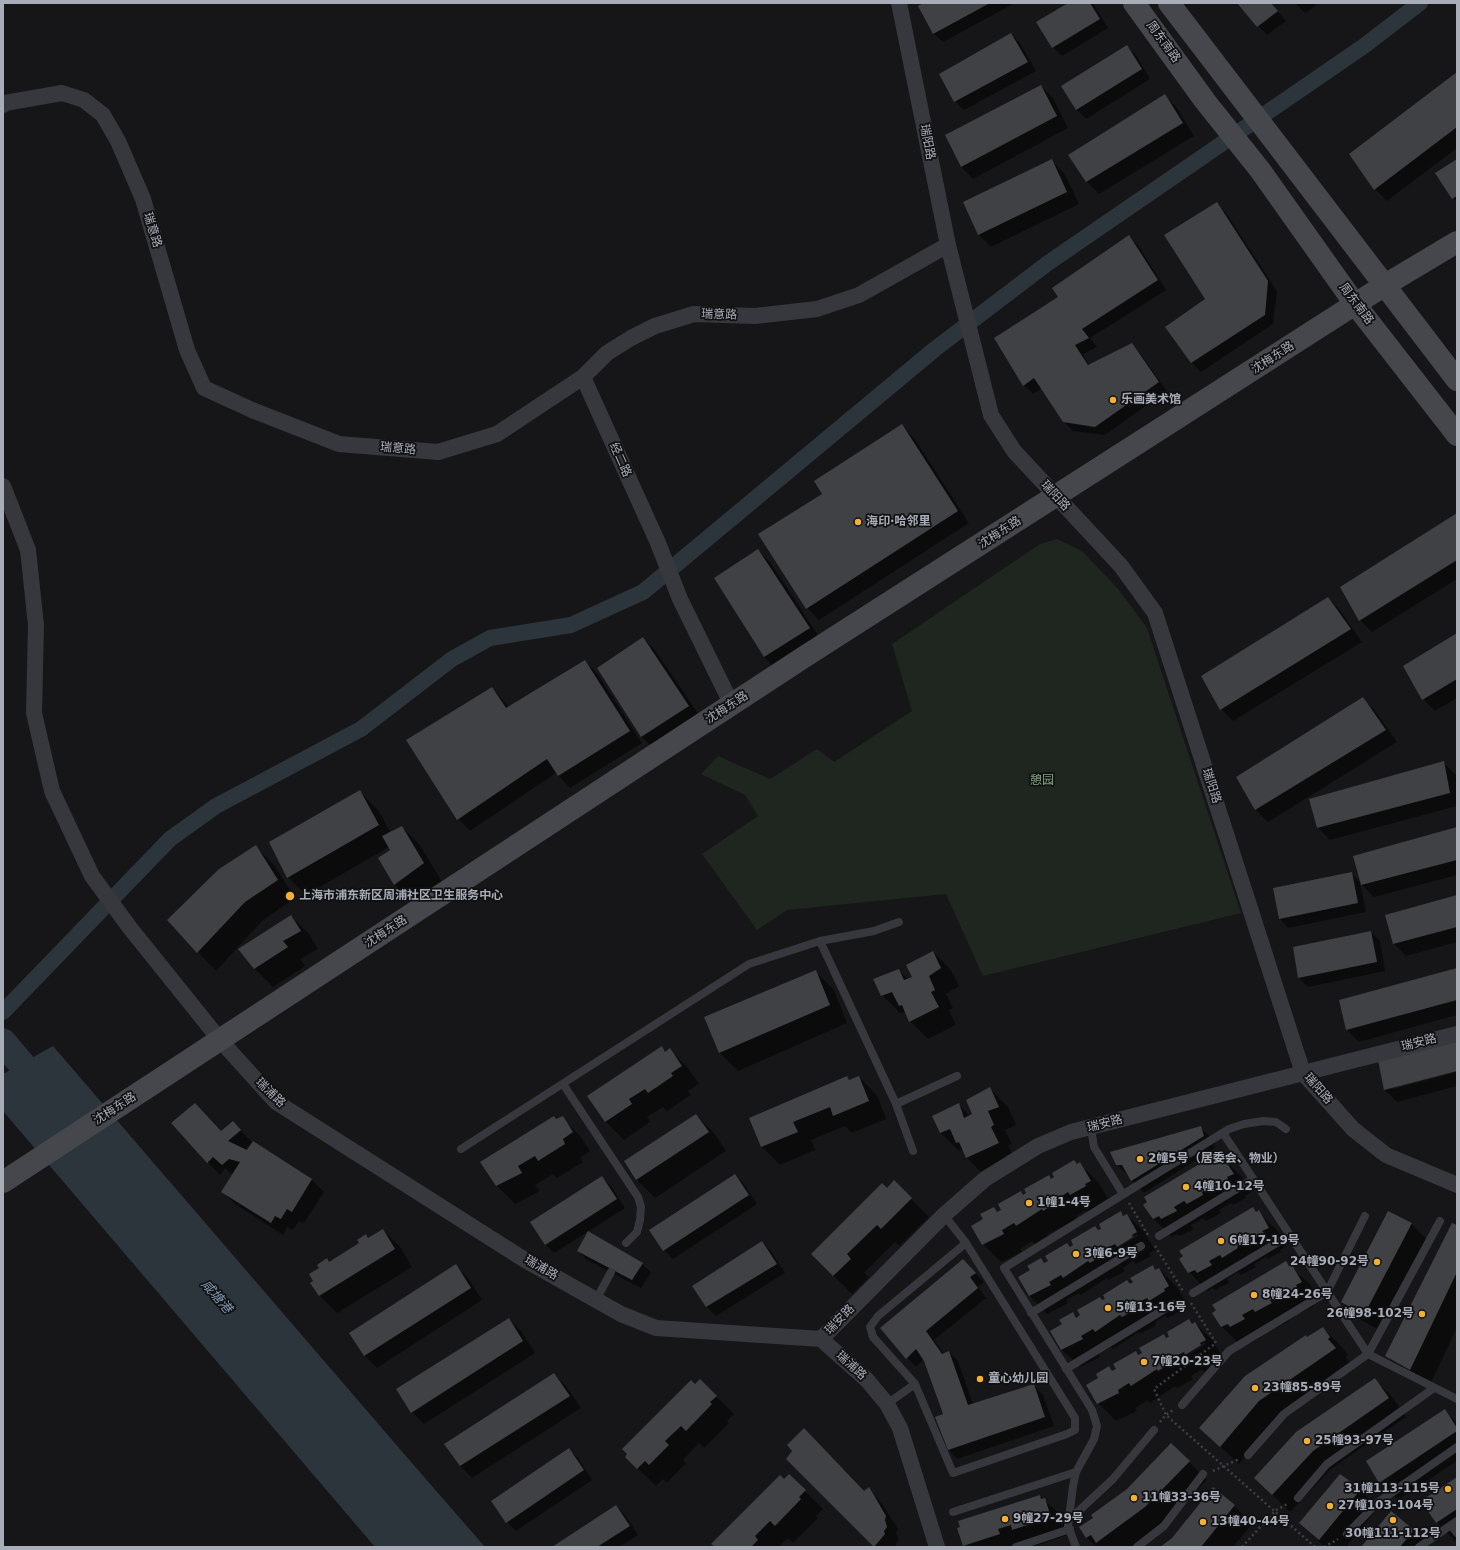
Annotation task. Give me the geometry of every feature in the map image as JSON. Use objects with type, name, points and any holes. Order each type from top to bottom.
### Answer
[{"type":"street","name":"瑞阳路","points":[[900,3],[948,245],[991,415],[1014,451],[1121,566],[1155,613],[1303,1072],[1353,1129],[1386,1155],[1457,1185]]},
{"type":"street","name":"周东南路","points":[[1134,3],[1205,101],[1260,170],[1355,304],[1457,435]]},
{"type":"street","points":[[1169,3],[1457,380]]},
{"type":"street","name":"瑞意路","points":[[3,105],[5,103],[62,93],[84,100],[103,115],[118,141],[143,199],[188,350],[204,388],[252,410],[339,444],[438,452],[497,434],[583,377],[607,353],[655,326],[694,314],[755,316],[817,309],[859,295],[948,245]]},
{"type":"street","name":"沈梅东路","points":[[3,1182],[732,705],[1355,304],[1457,242]]},
{"type":"street","name":"经二路","points":[[583,377],[658,543],[680,599],[732,705]]},
{"type":"street","name":"瑞浦路","points":[[3,486],[28,550],[36,625],[34,714],[52,791],[92,876],[130,928],[220,1040],[276,1102],[525,1260],[621,1314],[656,1328],[821,1340],[867,1380],[887,1404],[900,1428],[937,1547]]},
{"type":"street","name":"瑞安路","points":[[821,1340],[944,1215],[985,1179],[1038,1146],[1071,1132],[1457,1034]]},
{"type":"lane","points":[[461,1149],[749,964],[820,940],[874,931],[898,922]]},
{"type":"lane","points":[[820,940],[896,1104],[913,1151]]},
{"type":"lane","points":[[896,1104],[957,1076]]},
{"type":"lane","points":[[563,1084],[638,1197],[641,1207],[637,1232],[626,1243]]},
{"type":"lane","points":[[1076,1547],[1070,1529],[1069,1520],[1072,1486],[1076,1472],[1094,1439],[1097,1426],[1092,1410],[1004,1268],[1223,1133],[1244,1124],[1263,1121],[1276,1122],[1286,1129]]},
{"type":"lane","points":[[1091,1128],[1094,1147],[1123,1194]]},
{"type":"lane","points":[[1223,1133],[1368,1354],[1457,1399]]},
{"type":"lane","points":[[1159,1236],[1253,1179]]},
{"type":"lane","points":[[944,1215],[966,1243],[1075,1418],[1075,1430],[1067,1434],[953,1473],[915,1384],[874,1337],[870,1327],[878,1316],[966,1243]]},
{"type":"lane","points":[[1182,1405],[1229,1351],[1327,1292],[1364,1216]]},
{"type":"lane","points":[[1248,1455],[1284,1414],[1368,1354],[1440,1221]]},
{"type":"lane","points":[[1193,1293],[1290,1235]]},
{"type":"lane","points":[[1031,1313],[1142,1246]]},
{"type":"lane","points":[[596,1300],[611,1272]]},
{"type":"lane","points":[[1066,1369],[1173,1304]]},
{"type":"lane","points":[[887,1404],[915,1384]]},
{"type":"lane","points":[[1298,1498],[1327,1464],[1434,1388]]},
{"type":"lane","points":[[1069,1520],[1113,1479],[1154,1430]]},
{"type":"lane","points":[[1348,1534],[1377,1503],[1457,1447]]},
{"type":"lane","points":[[953,1512],[1076,1472]]},
{"type":"lane","points":[[1137,1547],[1164,1526],[1203,1474]]},
{"type":"lane","points":[[1419,1547],[1454,1523],[1457,1533]]},
{"type":"lane","points":[[1016,1547],[1070,1529]]},
{"type":"path","points":[[1154,1430],[1166,1414],[1182,1405]]},
{"type":"path","points":[[1203,1474],[1248,1455]]},
{"type":"path","points":[[1242,1547],[1275,1511],[1298,1498]]},
{"type":"path","points":[[1324,1547],[1348,1534]]},
{"type":"green space","name":"憩园","points":[[1057,539],[1082,551],[1119,590],[1147,628],[1241,913],[983,976],[946,894],[787,910],[757,930],[702,854],[758,816],[745,795],[701,774],[718,756],[770,779],[817,749],[834,762],[912,711],[892,644],[1040,544]]},
{"type":"water","points":[[53,1046],[485,1547],[375,1547],[3,1111],[3,1074]]},
{"type":"building","points":[[923,3],[990,3],[933,34],[918,6]]},
{"type":"building","points":[[1068,3],[1090,3],[1100,19],[1052,48],[1036,22]]},
{"type":"building","points":[[1237,3],[1271,3],[1278,11],[1257,27]]},
{"type":"building","points":[[1011,33],[1028,62],[954,102],[939,74]]},
{"type":"building","points":[[1127,45],[1142,69],[1076,110],[1061,86]]},
{"type":"building","points":[[1457,72],[1457,127],[1374,190],[1349,154]]},
{"type":"building","points":[[1041,85],[1057,116],[961,167],[945,135]]},
{"type":"building","points":[[1165,94],[1183,123],[1086,182],[1068,155]]},
{"type":"building","points":[[1052,159],[1067,192],[978,235],[963,202]]},
{"type":"building","points":[[1457,159],[1457,196],[1452,199],[1435,173]]},
{"type":"building","points":[[1217,202],[1268,281],[1265,315],[1191,363],[1165,327],[1205,299],[1164,235]]},
{"type":"building","points":[[1129,235],[1158,280],[1082,329],[1089,338],[1075,345],[1088,365],[1132,343],[1159,382],[1095,427],[1063,422],[1034,378],[1023,386],[994,338],[1058,297],[1052,288]]},
{"type":"building","name":"海印·哈邻里","points":[[902,424],[958,511],[806,609],[758,534],[822,494],[814,481]]},
{"type":"building","points":[[1457,513],[1457,560],[1359,621],[1340,587]]},
{"type":"building","points":[[758,549],[810,628],[764,657],[714,578]]},
{"type":"building","points":[[1328,597],[1351,629],[1220,710],[1201,676]]},
{"type":"building","points":[[1457,633],[1457,679],[1422,700],[1403,666]]},
{"type":"building","points":[[643,637],[689,706],[641,737],[597,668]]},
{"type":"building","points":[[585,660],[630,731],[558,776],[547,759],[457,820],[406,740],[492,687],[506,708]]},
{"type":"building","points":[[1363,697],[1386,730],[1255,810],[1236,777]]},
{"type":"building","points":[[1444,761],[1450,793],[1317,828],[1309,799]]},
{"type":"building","points":[[360,790],[379,825],[287,878],[269,842]]},
{"type":"building","points":[[402,826],[424,863],[394,885],[378,858],[390,850],[382,836]]},
{"type":"building","points":[[1457,827],[1457,860],[1361,885],[1353,856]]},
{"type":"building","points":[[256,845],[278,880],[245,902],[197,953],[167,920],[219,869]]},
{"type":"building","points":[[1352,872],[1358,903],[1279,919],[1273,888]]},
{"type":"building","points":[[1457,895],[1457,927],[1393,944],[1385,915]]},
{"type":"building","points":[[291,915],[301,931],[283,941],[288,947],[254,969],[238,949]]},
{"type":"building","points":[[1371,931],[1377,962],[1298,978],[1293,947]]},
{"type":"building","points":[[933,951],[941,968],[929,976],[935,990],[931,992],[939,1007],[909,1022],[902,1005],[899,1006],[892,992],[881,996],[873,979],[899,969],[904,980],[912,977],[906,965]]},
{"type":"building","points":[[1457,968],[1457,1000],[1346,1030],[1339,1000]]},
{"type":"building","points":[[816,970],[830,1005],[719,1053],[704,1017]]},
{"type":"building","points":[[1457,1039],[1457,1071],[1384,1090],[1378,1060]]},
{"type":"building","points":[[662,1046],[665,1052],[670,1048],[682,1066],[671,1073],[673,1076],[648,1093],[645,1089],[629,1099],[632,1104],[605,1122],[587,1096]]},
{"type":"building","points":[[847,1076],[849,1080],[859,1076],[869,1101],[833,1116],[830,1107],[793,1122],[798,1132],[761,1147],[749,1118]]},
{"type":"building","points":[[990,1087],[999,1107],[988,1111],[994,1125],[991,1127],[999,1143],[966,1158],[959,1142],[956,1143],[950,1129],[940,1133],[932,1116],[959,1103],[964,1118],[972,1114],[966,1100]]},
{"type":"building","points":[[195,1103],[221,1131],[233,1121],[241,1130],[228,1141],[247,1150],[253,1141],[312,1179],[292,1212],[287,1209],[281,1219],[275,1216],[271,1223],[221,1192],[240,1162],[229,1159],[222,1165],[213,1157],[207,1163],[171,1123]]},
{"type":"building","points":[[696,1114],[709,1132],[636,1180],[624,1161]]},
{"type":"building","points":[[554,1116],[556,1119],[563,1116],[573,1132],[563,1139],[565,1144],[538,1161],[535,1156],[518,1166],[522,1173],[496,1186],[480,1162]]},
{"type":"building","name":"2幢5号（居委会、物业）","points":[[1201,1126],[1204,1136],[1131,1181],[1122,1165],[1116,1165],[1110,1152]]},
{"type":"building","name":"4幢10-12号","points":[[1218,1153],[1221,1158],[1223,1157],[1234,1174],[1227,1177],[1228,1179],[1214,1188],[1212,1186],[1202,1192],[1203,1195],[1187,1204],[1184,1201],[1174,1207],[1177,1211],[1161,1219],[1159,1216],[1153,1219],[1143,1205],[1147,1202],[1144,1197]]},
{"type":"building","name":"1幢1-4号","points":[[1074,1160],[1077,1164],[1080,1162],[1091,1181],[1085,1184],[1086,1186],[1070,1195],[1068,1192],[1059,1198],[1060,1201],[1043,1211],[1042,1209],[1016,1226],[1014,1223],[1002,1230],[1004,1234],[982,1245],[971,1226],[983,1219],[980,1214],[994,1207],[997,1212],[1001,1210],[998,1204],[1021,1191],[1023,1195],[1026,1193],[1024,1189],[1049,1175],[1051,1179],[1054,1177],[1052,1173]]},
{"type":"building","points":[[735,1174],[749,1195],[663,1251],[649,1230]]},
{"type":"building","points":[[602,1176],[617,1199],[545,1245],[530,1222]]},
{"type":"building","points":[[894,1180],[912,1198],[881,1229],[877,1225],[847,1254],[851,1259],[833,1276],[811,1254],[882,1183],[887,1188]]},
{"type":"building","name":"6幢17-19号","points":[[1253,1207],[1256,1212],[1259,1210],[1269,1228],[1262,1231],[1264,1233],[1249,1242],[1248,1240],[1237,1246],[1238,1248],[1222,1258],[1220,1255],[1209,1261],[1212,1265],[1197,1273],[1195,1270],[1188,1273],[1179,1259],[1183,1256],[1179,1251]]},
{"type":"building","name":"3幢6-9号","points":[[1121,1211],[1123,1216],[1127,1214],[1137,1232],[1132,1235],[1133,1237],[1117,1247],[1115,1244],[1105,1249],[1107,1252],[1090,1263],[1088,1261],[1063,1278],[1061,1275],[1049,1282],[1051,1285],[1029,1296],[1018,1277],[1030,1270],[1027,1266],[1041,1258],[1044,1263],[1048,1261],[1045,1256],[1067,1243],[1070,1247],[1073,1245],[1071,1240],[1095,1226],[1098,1230],[1101,1229],[1099,1224]]},
{"type":"building","name":"24幢90-92号","points":[[1388,1211],[1412,1223],[1364,1315],[1341,1302]]},
{"type":"building","name":"26幢98-102号","points":[[1452,1223],[1457,1225],[1457,1272],[1410,1370],[1385,1356]]},
{"type":"building","points":[[383,1229],[395,1249],[319,1296],[310,1283],[313,1281],[309,1274],[319,1268],[317,1265],[327,1258],[329,1262],[359,1243],[357,1240],[366,1234],[368,1238]]},
{"type":"building","points":[[588,1231],[643,1263],[632,1280],[577,1251]]},
{"type":"building","points":[[762,1241],[777,1264],[706,1307],[692,1286]]},
{"type":"building","points":[[963,1259],[976,1273],[970,1277],[978,1288],[926,1331],[942,1354],[949,1351],[968,1405],[1034,1384],[1045,1417],[948,1450],[935,1417],[943,1414],[924,1361],[916,1349],[906,1359],[880,1328]]},
{"type":"building","name":"8幢24-26号","points":[[1286,1261],[1289,1266],[1292,1265],[1302,1282],[1296,1285],[1297,1287],[1282,1296],[1280,1294],[1270,1300],[1272,1303],[1255,1312],[1253,1309],[1242,1315],[1245,1319],[1230,1327],[1228,1324],[1221,1327],[1212,1313],[1216,1310],[1212,1305]]},
{"type":"building","points":[[456,1264],[471,1288],[364,1356],[349,1333]]},
{"type":"building","name":"5幢13-16号","points":[[1153,1265],[1155,1270],[1159,1268],[1169,1286],[1164,1289],[1165,1291],[1149,1301],[1147,1298],[1137,1303],[1139,1306],[1122,1317],[1120,1315],[1095,1332],[1093,1329],[1081,1336],[1083,1339],[1061,1350],[1050,1331],[1062,1324],[1059,1320],[1073,1312],[1076,1318],[1080,1315],[1077,1310],[1100,1297],[1102,1300],[1105,1299],[1103,1295],[1127,1280],[1130,1284],[1133,1282],[1130,1278]]},
{"type":"building","points":[[509,1318],[523,1341],[411,1413],[396,1389]]},
{"type":"building","name":"7幢20-23号","points":[[1189,1319],[1192,1324],[1195,1322],[1206,1340],[1200,1343],[1201,1345],[1185,1355],[1184,1352],[1174,1357],[1176,1360],[1158,1371],[1157,1369],[1131,1386],[1129,1383],[1118,1390],[1119,1393],[1097,1404],[1086,1385],[1098,1378],[1096,1374],[1109,1366],[1112,1371],[1116,1369],[1113,1364],[1136,1351],[1138,1355],[1142,1353],[1139,1348],[1164,1334],[1166,1338],[1169,1337],[1167,1332]]},
{"type":"building","name":"23幢85-89号","points":[[1323,1327],[1330,1337],[1328,1339],[1336,1348],[1259,1401],[1220,1447],[1199,1428],[1245,1376],[1306,1335],[1307,1337]]},
{"type":"building","points":[[554,1373],[570,1396],[460,1466],[444,1444]]},
{"type":"building","name":"25幢93-97号","points":[[1375,1378],[1389,1398],[1313,1451],[1272,1495],[1254,1478],[1296,1432]]},
{"type":"building","points":[[700,1379],[717,1396],[710,1402],[712,1404],[686,1431],[681,1426],[665,1441],[669,1445],[649,1465],[645,1461],[637,1469],[625,1457],[627,1454],[622,1449],[691,1380],[695,1384]]},
{"type":"building","points":[[1445,1409],[1457,1428],[1457,1431],[1379,1483],[1366,1461]]},
{"type":"building","points":[[804,1428],[864,1491],[869,1487],[875,1497],[886,1516],[885,1520],[887,1527],[884,1531],[885,1534],[874,1547],[786,1459],[792,1451],[787,1445]]},
{"type":"building","name":"11幢33-36号","points":[[1171,1443],[1190,1461],[1145,1507],[1096,1543],[1091,1535],[1086,1538],[1079,1527],[1093,1518],[1091,1515],[1127,1489]]},
{"type":"building","points":[[569,1448],[584,1470],[506,1523],[491,1501]]},
{"type":"building","points":[[789,1474],[806,1490],[799,1497],[801,1499],[775,1526],[770,1521],[755,1536],[758,1540],[751,1547],[715,1547],[711,1544],[780,1475],[784,1479]]},
{"type":"building","name":"27幢103-104号","points":[[1340,1474],[1361,1489],[1319,1540],[1299,1523]]},
{"type":"building","name":"31幢113-115号","points":[[1457,1477],[1457,1509],[1436,1523],[1421,1501]]},
{"type":"building","name":"13幢40-44号","points":[[1213,1487],[1235,1505],[1201,1547],[1160,1547],[1172,1538]]},
{"type":"building","name":"9幢27-29号","points":[[1040,1495],[1041,1499],[1045,1498],[1051,1517],[1012,1530],[1011,1525],[998,1529],[1000,1534],[963,1546],[957,1528],[960,1527],[958,1521]]},
{"type":"building","points":[[616,1505],[630,1526],[597,1547],[552,1547]]},
{"type":"building","name":"30幢111-112号","points":[[1391,1511],[1414,1530],[1400,1547],[1361,1547]]},
{"type":"waterway","points":[[3,1012],[170,839],[216,806],[361,729],[452,659],[490,638],[571,625],[643,592],[935,349],[1048,263],[1364,46],[1420,3]]},
{"type":"waterway","name":"咸塘港","points":[[3,1042],[45,1092]]},
{"type":"place","name":"乐画美术馆","points":[[1113,400]]},
{"type":"place","name":"海印·哈邻里","points":[[858,522]]},
{"type":"place","name":"上海市浦东新区周浦社区卫生服务中心","points":[[290,896]]},
{"type":"place","name":"2幢5号（居委会、物业）","points":[[1140,1159]]},
{"type":"place","name":"4幢10-12号","points":[[1186,1187]]},
{"type":"place","name":"1幢1-4号","points":[[1029,1203]]},
{"type":"place","name":"6幢17-19号","points":[[1221,1241]]},
{"type":"place","name":"3幢6-9号","points":[[1076,1254]]},
{"type":"place","name":"24幢90-92号","points":[[1377,1262]]},
{"type":"place","name":"8幢24-26号","points":[[1254,1295]]},
{"type":"place","name":"5幢13-16号","points":[[1108,1308]]},
{"type":"place","name":"26幢98-102号","points":[[1422,1314]]},
{"type":"place","name":"7幢20-23号","points":[[1144,1362]]},
{"type":"place","name":"童心幼儿园","points":[[980,1379]]},
{"type":"place","name":"23幢85-89号","points":[[1255,1388]]},
{"type":"place","name":"25幢93-97号","points":[[1307,1441]]},
{"type":"place","name":"31幢113-115号","points":[[1448,1489]]},
{"type":"place","name":"11幢33-36号","points":[[1134,1498]]},
{"type":"place","name":"27幢103-104号","points":[[1330,1506]]},
{"type":"place","name":"9幢27-29号","points":[[1005,1519]]},
{"type":"place","name":"30幢111-112号","points":[[1393,1520]]},
{"type":"place","name":"13幢40-44号","points":[[1203,1522]]}]
